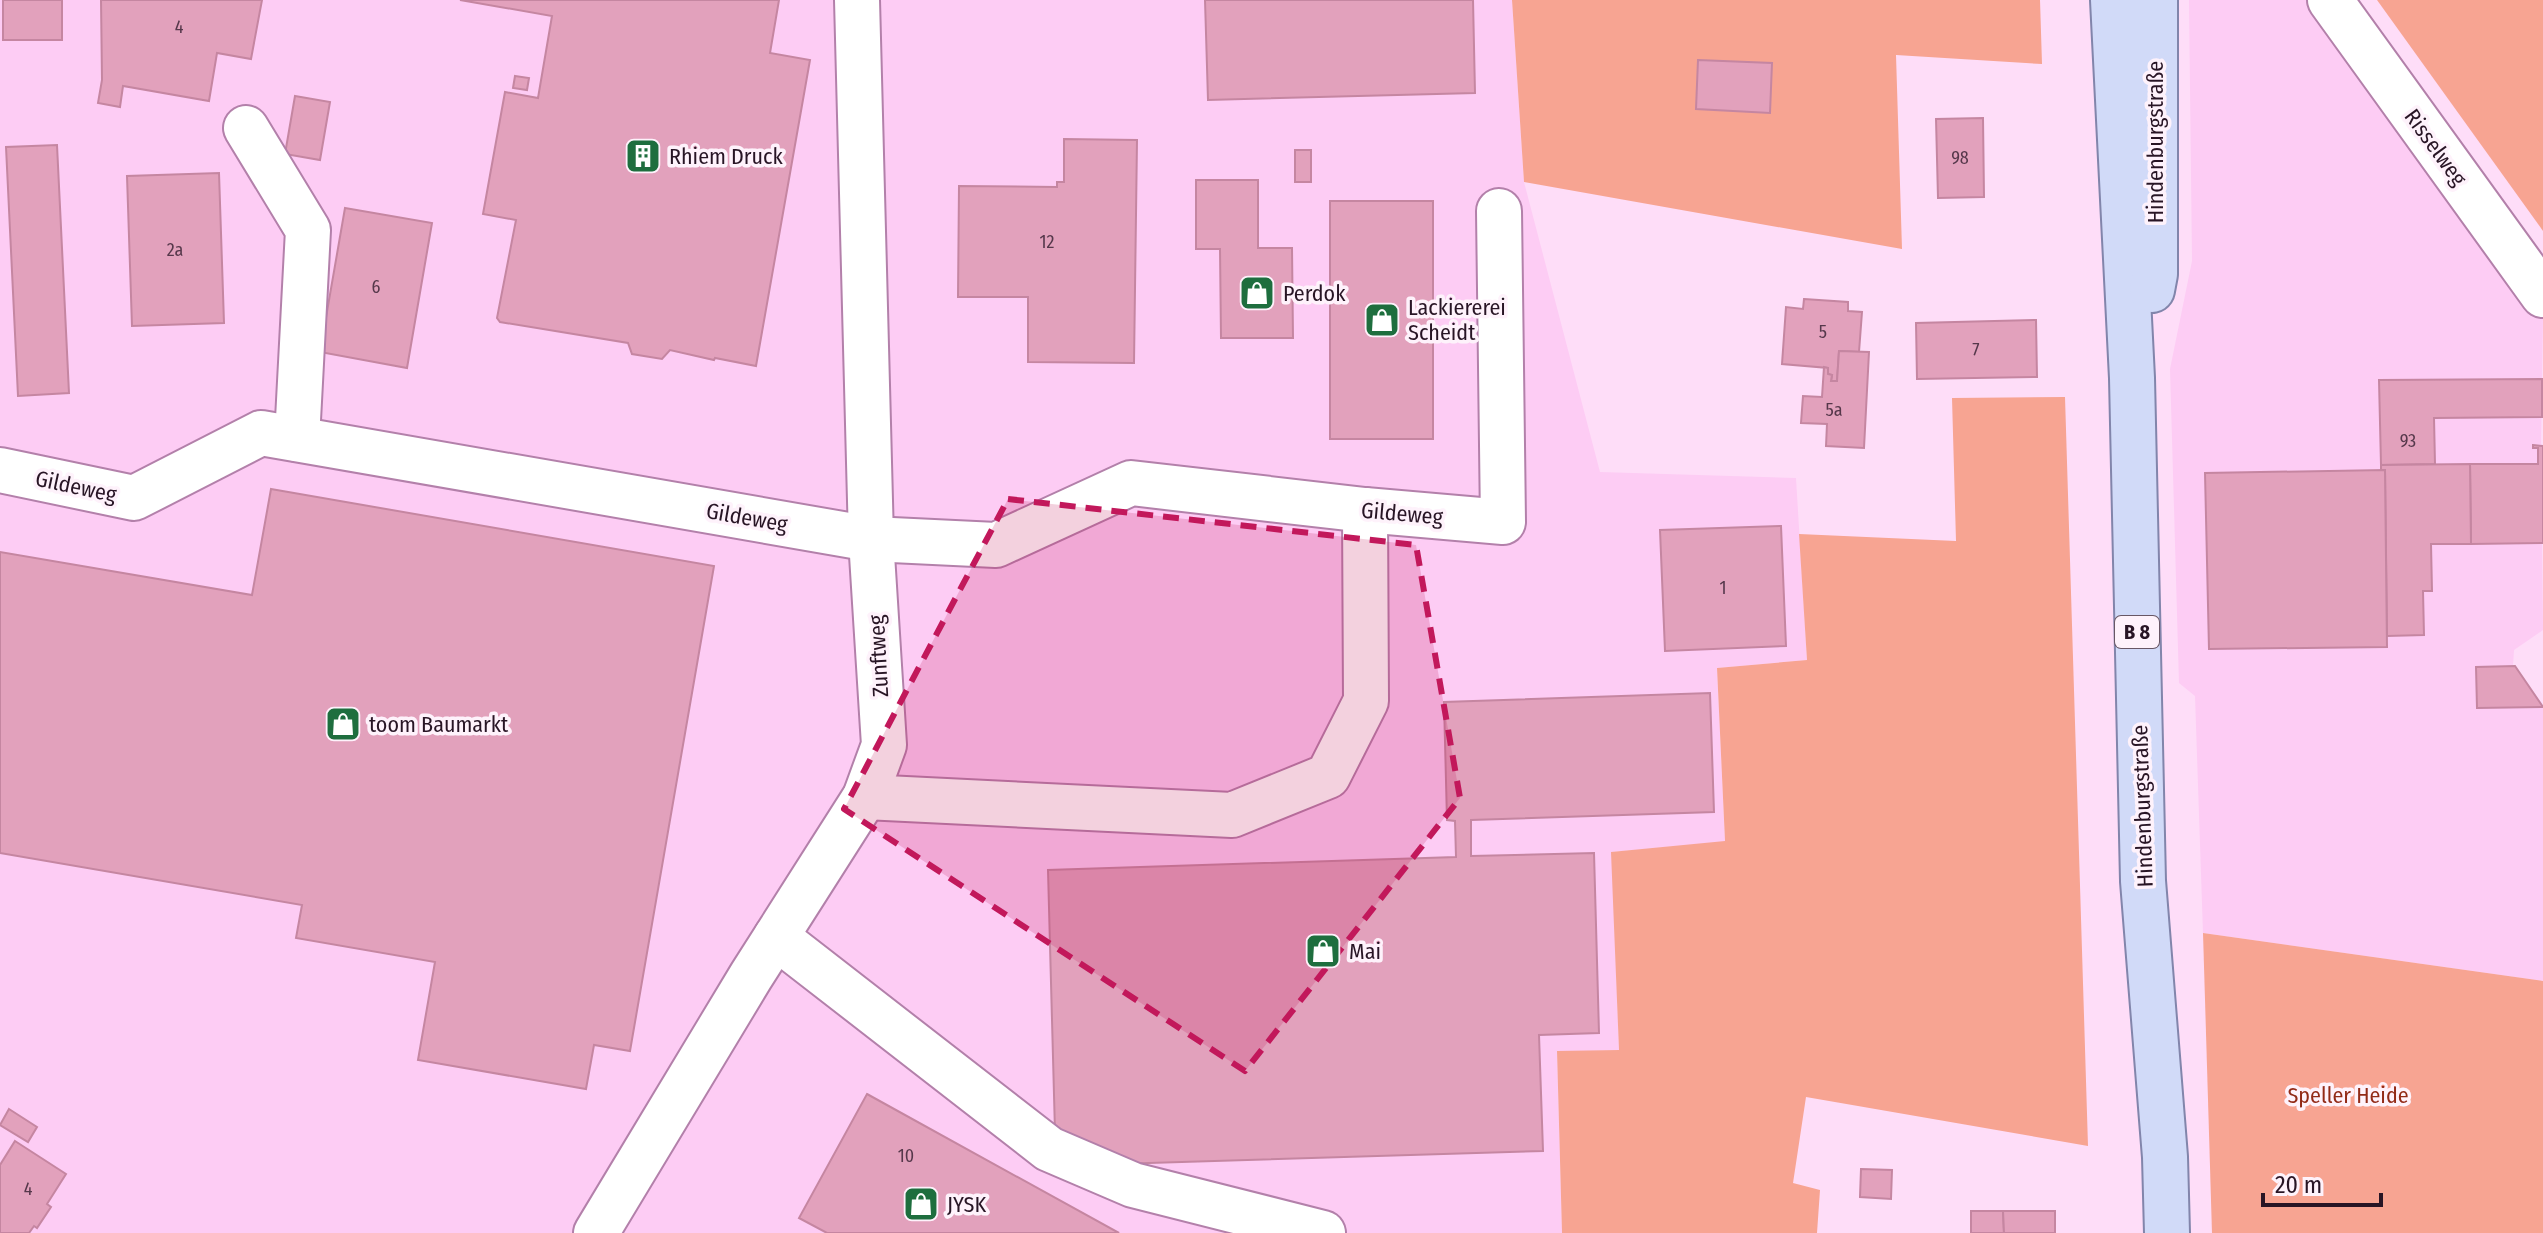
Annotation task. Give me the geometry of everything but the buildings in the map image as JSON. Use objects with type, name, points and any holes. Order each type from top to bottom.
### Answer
[{"type":"main road","name":"Hindenburgstraße","points":[[2113,0],[2132,378],[2143,881],[2165,1157],[2167,1233]]},
{"type":"main road","name":"Hindenburgstraße","points":[[2132,378],[2155,274],[2155,0]]},
{"type":"street","name":"Zunftweg","points":[[596,1233],[865,797],[884,745],[871,539],[857,0]]},
{"type":"street","name":"Risselweg","points":[[2330,0],[2543,295]]},
{"type":"street","points":[[246,128],[308,230],[297,439]]},
{"type":"street","name":"Gildeweg","points":[[0,470],[134,498],[261,433],[871,539],[996,545],[1131,483],[1365,510],[1503,522],[1499,211]]},
{"type":"street","points":[[865,797],[1232,815],[1328,776],[1366,701],[1365,510]]},
{"type":"street","points":[[776,937],[1049,1149],[1133,1185],[1323,1233]]},
{"type":"highlighted area","points":[[1008,499],[1416,545],[1460,798],[1245,1071],[844,809]]},
{"type":"shaded area","points":[[0,0],[1512,0],[1524,182],[1600,472],[1796,478],[1807,660],[1717,668],[1725,842],[1612,852],[1619,1050],[1557,1052],[1562,1233],[0,1233]]},
{"type":"shaded area","points":[[2189,0],[2314,0],[2543,315],[2543,630],[2514,650],[2513,666],[2543,708],[2543,981],[2203,933],[2195,696],[2179,683],[2170,369],[2192,261]]},
{"type":"green space","points":[[1512,0],[2040,0],[2042,64],[1896,55],[1902,249],[1524,182]]},
{"type":"green space","points":[[2377,0],[2543,0],[2543,231]]},
{"type":"green space","points":[[2065,397],[2088,1146],[1806,1097],[1793,1183],[1820,1190],[1817,1233],[1562,1233],[1557,1051],[1619,1050],[1611,852],[1725,841],[1717,668],[1807,660],[1799,534],[1956,541],[1952,398]]},
{"type":"green space","name":"Speller Heide","points":[[2203,933],[2543,981],[2543,1233],[2212,1233]]},
{"type":"place","name":"Rhiem Druck","points":[[643,156]]},
{"type":"place","name":"Perdok","points":[[1257,293]]},
{"type":"place","name":"Lackiererei Scheidt","points":[[1382,320]]},
{"type":"place","name":"toom Baumarkt","points":[[343,724]]},
{"type":"place","name":"Mai","points":[[1323,951]]},
{"type":"place","name":"JYSK","points":[[921,1204]]}]
